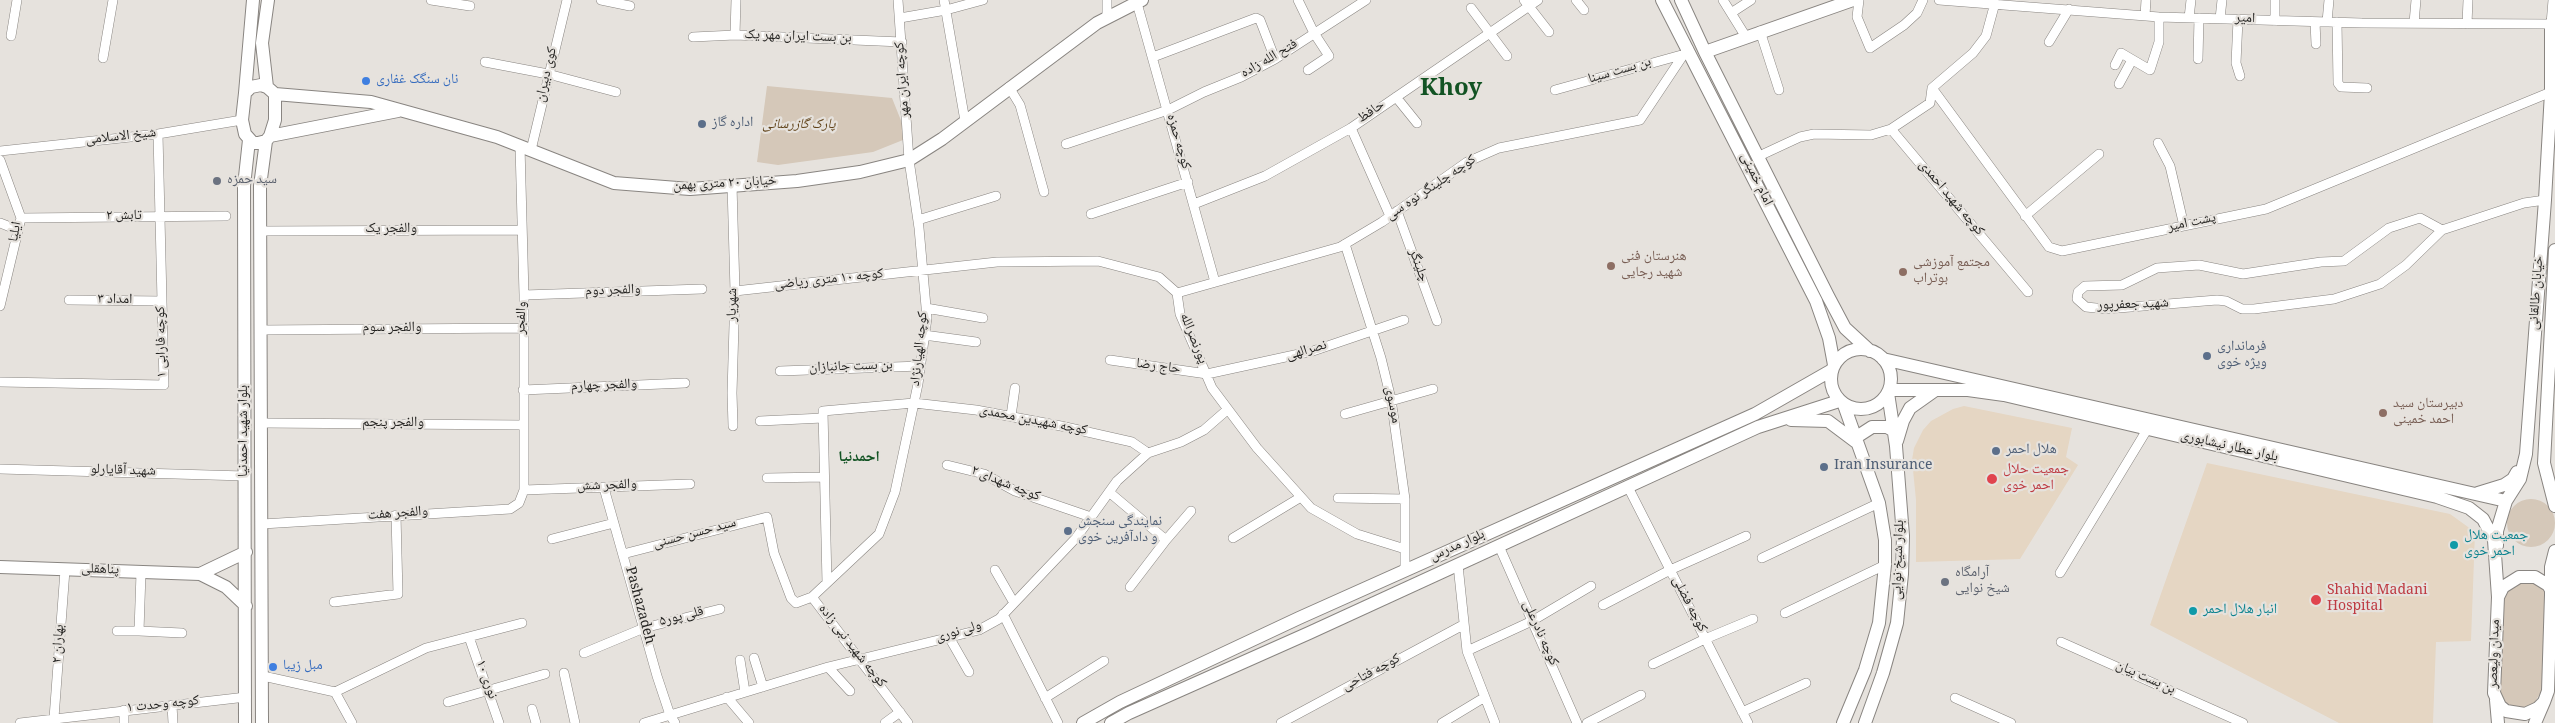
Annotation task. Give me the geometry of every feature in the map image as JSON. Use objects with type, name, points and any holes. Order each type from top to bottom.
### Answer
[{"type":"main road","points":[[249,140],[244,134],[242,120],[254,0]]},
{"type":"main road","points":[[268,0],[262,43],[271,90]]},
{"type":"main road","name":"امام خمینی","points":[[1662,0],[1686,51],[1816,301],[1829,338],[1833,368]]},
{"type":"main road","name":"امام خمینی","points":[[1681,0],[1757,157],[1846,328],[1870,351]]},
{"type":"main road","points":[[1705,52],[1760,31],[1853,0]]},
{"type":"main road","name":"خیابان ۲۰ متری بهمن","points":[[249,140],[258,143],[268,139],[400,111],[497,137],[614,183],[690,189],[797,181],[860,172],[909,160],[965,121],[1054,53],[1107,18],[1140,1]]},
{"type":"main road","name":"خیابان طالقانی","points":[[2496,576],[2497,531],[2506,501],[2520,479],[2526,454],[2545,200],[2553,23]]},
{"type":"main road","points":[[245,93],[251,87],[371,102],[400,111]]},
{"type":"main road","name":"بلوار شهید احمدنیا","points":[[262,723],[260,186],[268,139],[275,120],[271,90]]},
{"type":"main road","name":"بلوار شهید احمدنیا","points":[[245,723],[244,186],[249,140]]},
{"type":"main road","name":"خیابان طالقانی","points":[[2555,250],[2553,328],[2544,448],[2544,462],[2555,504]]},
{"type":"main road","points":[[1829,338],[1839,337],[1846,328]]},
{"type":"main road","points":[[1870,351],[1883,358],[1890,371],[1889,392],[1883,400],[1869,409],[1860,410],[1842,403],[1831,387],[1833,368],[1849,352],[1870,351]]},
{"type":"main road","name":"بلوار عطار نیشابوری","points":[[1883,358],[2272,452],[2437,497],[2469,508],[2483,519],[2494,540],[2498,597]]},
{"type":"main road","name":"بلوار مدرس","points":[[1084,723],[1120,702],[1404,571],[1737,422],[1798,391],[1833,368]]},
{"type":"main road","points":[[1896,446],[1903,421],[1910,408],[1936,390]]},
{"type":"main road","name":"بلوار عطار نیشابوری","points":[[1889,392],[1968,390],[2004,395],[2148,428],[2478,493],[2506,501]]},
{"type":"main road","points":[[1798,391],[1812,393],[1815,397],[1814,402],[1806,410]]},
{"type":"main road","name":"بلوار شیخ نوایی","points":[[1865,723],[1883,673],[1896,623],[1902,574],[1903,536],[1896,446],[1889,392]]},
{"type":"main road","name":"بلوار مدرس","points":[[1111,723],[1129,713],[1776,420],[1806,410],[1842,403]]},
{"type":"main road","name":"بلوار شیخ نوایی","points":[[1842,403],[1878,503],[1885,540],[1885,565],[1879,623],[1865,670],[1843,723]]},
{"type":"main road","points":[[1776,420],[1808,419],[1828,421],[1856,440],[1872,427],[1887,428],[1894,431]]},
{"type":"main road","points":[[2544,448],[2548,469],[2555,480]]},
{"type":"main road","points":[[2478,493],[2504,485],[2514,479],[2526,454]]},
{"type":"main road","points":[[2535,723],[2549,695],[2553,585],[2551,567],[2555,551]]},
{"type":"main road","name":"پناهقلی","points":[[200,574],[246,552]]},
{"type":"main road","name":"پناهقلی","points":[[0,567],[200,574],[226,587],[246,606]]},
{"type":"main road","points":[[2498,597],[2503,586],[2519,577],[2535,577],[2548,585],[2553,585]]},
{"type":"main road","name":"میدان ولیعصر","points":[[2498,597],[2494,684],[2496,700],[2506,711],[2516,714],[2532,712],[2549,695]]},
{"type":"main road","points":[[2496,700],[2498,723]]},
{"type":"main road","points":[[2503,723],[2510,720],[2523,723]]},
{"type":"street","points":[[11,36],[17,0]]},
{"type":"street","points":[[103,58],[113,0]]},
{"type":"street","points":[[431,0],[470,6]]},
{"type":"street","name":"کوی دبیران","points":[[526,148],[567,0]]},
{"type":"street","points":[[601,0],[630,6]]},
{"type":"street","points":[[735,35],[736,0]]},
{"type":"street","name":"کوچه ایران مهر","points":[[898,0],[909,160]]},
{"type":"street","points":[[944,0],[965,121]]},
{"type":"street","points":[[900,18],[946,10],[983,0]]},
{"type":"street","points":[[1107,0],[1107,18]]},
{"type":"street","points":[[1298,0],[1314,33],[1329,56],[1308,70]]},
{"type":"street","name":"فتح الله زاده","points":[[1066,144],[1168,110],[1276,59],[1366,0]]},
{"type":"street","name":"حافظ","points":[[1194,204],[1265,176],[1351,128],[1490,34],[1527,3],[1538,0]]},
{"type":"street","points":[[1576,0],[1584,10]]},
{"type":"street","points":[[1723,0],[1746,37]]},
{"type":"street","points":[[1732,13],[1751,0]]},
{"type":"street","points":[[1859,0],[1857,17],[1870,48],[1904,25],[1918,12],[1923,0]]},
{"type":"street","name":"امیر","points":[[1939,0],[2041,3],[2070,9],[2145,16],[2238,20],[2468,24],[2553,23]]},
{"type":"street","points":[[2145,16],[2146,0]]},
{"type":"street","points":[[2189,18],[2191,0]]},
{"type":"street","points":[[2220,19],[2222,0]]},
{"type":"street","points":[[2275,0],[2275,21]]},
{"type":"street","points":[[2327,22],[2329,0]]},
{"type":"street","points":[[2414,23],[2416,0]]},
{"type":"street","points":[[2468,0],[2468,24]]},
{"type":"street","points":[[2553,0],[2553,23]]},
{"type":"street","name":"کوچه حمزه","points":[[1140,1],[1152,57],[1215,282]]},
{"type":"street","points":[[1757,157],[1800,136],[1814,134],[1871,135],[1891,130],[1910,118],[1930,103],[1932,88],[1973,53],[1986,36],[1990,2]]},
{"type":"street","points":[[1527,3],[1549,32]]},
{"type":"street","points":[[1471,8],[1507,56]]},
{"type":"street","points":[[2049,42],[2070,9]]},
{"type":"street","points":[[2115,66],[2121,53],[2150,70],[2159,42],[2160,17]]},
{"type":"street","points":[[1152,57],[1256,18],[1260,20],[1276,59]]},
{"type":"street","points":[[2198,59],[2199,18]]},
{"type":"street","points":[[2238,20],[2236,63],[2240,76]]},
{"type":"street","points":[[2315,22],[2316,44]]},
{"type":"street","points":[[2337,22],[2338,83],[2342,87],[2366,88]]},
{"type":"street","points":[[1760,31],[1778,90]]},
{"type":"street","name":"بن بست ایران مهر یک","points":[[693,37],[735,35],[902,42]]},
{"type":"street","name":"بن بست سینا","points":[[1555,90],[1686,51]]},
{"type":"street","name":"کوچه چلینگر نوه سی","points":[[1177,293],[1345,244],[1394,214],[1467,162],[1499,148],[1640,120],[1686,51]]},
{"type":"street","points":[[2119,84],[2132,60]]},
{"type":"street","points":[[485,62],[548,74],[616,92]]},
{"type":"street","points":[[1009,87],[1020,105],[1044,192]]},
{"type":"street","name":"پشت امیر","points":[[1932,88],[2049,247],[2062,251],[2266,209],[2551,92]]},
{"type":"street","points":[[1396,97],[1417,123]]},
{"type":"street","name":"شیخ الاسلامی","points":[[0,151],[158,134],[242,120]]},
{"type":"street","name":"چلینگر","points":[[1351,128],[1394,214],[1437,321]]},
{"type":"street","name":"کوچه شهید احمدی","points":[[1891,130],[2028,292]]},
{"type":"street","name":"۱ کوچه فارابی","points":[[0,382],[164,385],[158,134]]},
{"type":"street","points":[[2158,142],[2170,166],[2184,226]]},
{"type":"street","name":"والفجر","points":[[524,490],[522,328],[524,295],[521,230],[526,148]]},
{"type":"street","points":[[2025,216],[2099,154]]},
{"type":"street","name":"ایلیا","points":[[0,160],[21,218],[4,273],[0,306]]},
{"type":"street","name":"کوچه الهیارنژاد","points":[[879,534],[895,492],[921,366],[924,334],[926,308],[923,270],[909,160]]},
{"type":"street","points":[[1091,214],[1188,182]]},
{"type":"street","name":"شهریار","points":[[732,185],[735,291],[732,393],[734,426]]},
{"type":"street","points":[[918,220],[996,196]]},
{"type":"street","name":"شهید جعفرپور","points":[[2442,230],[2420,218],[2389,228],[2344,261],[2320,262],[2243,274],[2199,264],[2157,268],[2122,285],[2085,286],[2078,292],[2077,299],[2086,307],[2106,309],[2217,300],[2226,301],[2242,309],[2254,309],[2334,298],[2380,284],[2406,264],[2442,230],[2524,203],[2545,200]]},
{"type":"street","name":"تابش ۲","points":[[21,218],[226,216]]},
{"type":"street","points":[[0,223],[18,230]]},
{"type":"street","name":"والفجر یک","points":[[260,231],[521,230]]},
{"type":"street","name":"موسوی","points":[[1345,244],[1391,399],[1405,499],[1404,571]]},
{"type":"street","points":[[923,270],[997,262],[1098,261],[1159,277],[1177,293]]},
{"type":"street","name":"کوچه ۱۰ متری ریاضی","points":[[735,291],[923,270]]},
{"type":"street","name":"والفجر دوم","points":[[524,295],[702,289]]},
{"type":"street","name":"پورنصرالله","points":[[1177,293],[1180,314],[1212,388],[1257,448],[1311,508],[1358,534],[1405,549]]},
{"type":"street","name":"امداد ۳","points":[[69,300],[162,301]]},
{"type":"street","points":[[926,308],[983,318]]},
{"type":"street","name":"نصرالهی","points":[[1206,374],[1285,358],[1372,333],[1404,320]]},
{"type":"street","name":"والفجر سوم","points":[[261,330],[522,328]]},
{"type":"street","points":[[924,334],[976,342]]},
{"type":"street","name":"حاج رضا","points":[[1110,360],[1206,374]]},
{"type":"street","name":"بن بست جانبازان","points":[[780,371],[921,366]]},
{"type":"street","name":"والفجر چهارم","points":[[523,390],[685,383]]},
{"type":"street","points":[[1011,416],[1015,388]]},
{"type":"street","points":[[1345,414],[1391,399],[1432,389]]},
{"type":"street","name":"کوچه شهیدین محمدی","points":[[823,418],[823,410],[914,404],[1011,416],[1132,442],[1148,453]]},
{"type":"street","name":"ولی نوری","points":[[644,723],[672,719],[727,697],[828,667],[979,630],[1003,614],[1014,603],[1076,538],[1117,481],[1148,453],[1181,442],[1204,430],[1227,410]]},
{"type":"street","points":[[760,421],[823,418],[827,583]]},
{"type":"street","name":"والفجر پنجم","points":[[261,423],[524,425]]},
{"type":"street","points":[[2060,573],[2148,428]]},
{"type":"street","name":"کوچه شهدای ۲","points":[[947,465],[984,474],[1015,492],[1091,517]]},
{"type":"street","name":"شهید آقایارلو","points":[[0,469],[245,476]]},
{"type":"street","points":[[767,478],[824,477]]},
{"type":"street","name":"والفجر شش","points":[[524,490],[690,484]]},
{"type":"street","name":"کوچه فضلی","points":[[1628,487],[1745,720]]},
{"type":"street","name":"Pashazadeh","points":[[604,488],[672,719]]},
{"type":"street","name":"والفجر هفت","points":[[262,524],[396,514],[510,509],[519,503],[524,490]]},
{"type":"street","points":[[1109,492],[1166,540]]},
{"type":"street","points":[[1233,538],[1301,497]]},
{"type":"street","points":[[1338,498],[1405,499]]},
{"type":"street","points":[[1762,558],[1878,503]]},
{"type":"street","points":[[1130,586],[1191,510]]},
{"type":"street","points":[[334,602],[398,594],[396,514]]},
{"type":"street","name":"سید حسن حسنی","points":[[623,554],[767,516],[774,553],[791,598],[796,602],[812,597]]},
{"type":"street","points":[[552,539],[614,523]]},
{"type":"street","name":"کوچه شهید نبی زاده","points":[[879,534],[812,597],[908,723]]},
{"type":"street","points":[[1603,605],[1670,570],[1746,536]]},
{"type":"street","name":"کوچه نادرعلی","points":[[1499,546],[1577,723]]},
{"type":"street","points":[[1458,565],[1467,651],[1495,723]]},
{"type":"street","points":[[1784,614],[1885,565]]},
{"type":"street","name":"بهاران ۲","points":[[54,718],[65,570]]},
{"type":"street","points":[[994,570],[1014,603]]},
{"type":"street","points":[[139,631],[141,573]]},
{"type":"street","points":[[1467,651],[1532,620],[1592,586]]},
{"type":"street","name":"قلی پور۵","points":[[584,653],[644,628],[720,608]]},
{"type":"street","points":[[1003,614],[1058,723]]},
{"type":"street","points":[[1653,664],[1705,638],[1753,619]]},
{"type":"street","points":[[263,676],[335,692],[426,648],[522,623]]},
{"type":"street","name":"کوچه فتاحی","points":[[1281,723],[1463,626]]},
{"type":"street","points":[[117,631],[182,633]]},
{"type":"street","name":"نوری ۱۰","points":[[469,637],[499,723]]},
{"type":"street","points":[[949,637],[969,672]]},
{"type":"street","name":"بن بست بیان","points":[[2062,642],[2227,720],[2243,723]]},
{"type":"street","points":[[754,658],[763,687]]},
{"type":"street","points":[[740,660],[745,692]]},
{"type":"street","points":[[1046,698],[1104,660]]},
{"type":"street","points":[[828,667],[850,691]]},
{"type":"street","points":[[564,673],[575,723]]},
{"type":"street","points":[[448,702],[545,674]]},
{"type":"street","points":[[1745,720],[1806,683]]},
{"type":"street","points":[[335,692],[352,723]]},
{"type":"street","points":[[1587,723],[1641,695]]},
{"type":"street","name":"کوچه وحدت ۱","points":[[20,723],[246,696]]},
{"type":"street","points":[[727,697],[749,723]]},
{"type":"street","points":[[1442,723],[1485,697]]},
{"type":"street","points":[[1955,698],[2010,723]]},
{"type":"street","points":[[172,705],[173,723]]},
{"type":"street","points":[[532,708],[536,723]]},
{"type":"street","points":[[124,710],[124,723]]},
{"type":"street","points":[[885,723],[900,712]]},
{"type":"shaded area","name":"جمعیت حلال احمر خوی","points":[[1964,406],[2072,428],[2066,457],[2078,465],[2020,559],[1916,562],[1916,500],[1912,460],[1914,448],[1923,430],[1931,421],[1953,409]]},
{"type":"shaded area","name":"Shahid Madani Hospital","points":[[2207,463],[2450,514],[2475,532],[2471,641],[2436,642],[2433,723],[2339,723],[2150,625]]},
{"type":"green space","name":"پارک گازرسانی","points":[[767,86],[892,98],[908,138],[873,152],[778,165],[757,162]]},
{"type":"green space","points":[[2526,499],[2536,499],[2545,503],[2551,509],[2555,523],[2551,537],[2545,543],[2536,547],[2526,547],[2517,543],[2511,537],[2507,528],[2507,518],[2511,509],[2517,503]]},
{"type":"green space","points":[[2521,582],[2539,585],[2545,592],[2542,690],[2533,705],[2521,708],[2511,706],[2503,701],[2500,691],[2503,602],[2506,590]]},
{"type":"place","name":"نان سنگک غفاری","points":[[366,81]]},
{"type":"place","name":"اداره گاز","points":[[702,124]]},
{"type":"place","name":"سید حمزه","points":[[217,181]]},
{"type":"place","name":"هنرستان فنی شهید رجایی","points":[[1611,266]]},
{"type":"place","name":"مجتمع آموزشی بوتراب","points":[[1903,272]]},
{"type":"place","name":"فرمانداری ویژه خوی","points":[[2207,356]]},
{"type":"place","name":"دبیرستان سید احمد خمینی","points":[[2383,413]]},
{"type":"place","name":"هلال احمر","points":[[1996,451]]},
{"type":"place","name":"Iran Insurance","points":[[1824,467]]},
{"type":"place","name":"جمعیت حلال احمر خوی","points":[[1992,479]]},
{"type":"place","name":"نمایندگی سنجش و دادآفرین خوی","points":[[1068,531]]},
{"type":"place","name":"جمعیت هلال احمر خوی","points":[[2454,545]]},
{"type":"place","name":"آرامگاه شیخ نوایی","points":[[1945,582]]},
{"type":"place","name":"Shahid Madani Hospital","points":[[2316,600]]},
{"type":"place","name":"انبار هلال احمر","points":[[2193,611]]},
{"type":"place","name":"مبل زیبا","points":[[273,667]]},
{"type":"district","name":"Khoy","points":[[1451,92]]},
{"type":"district","name":"احمدنیا","points":[[859,459]]}]
